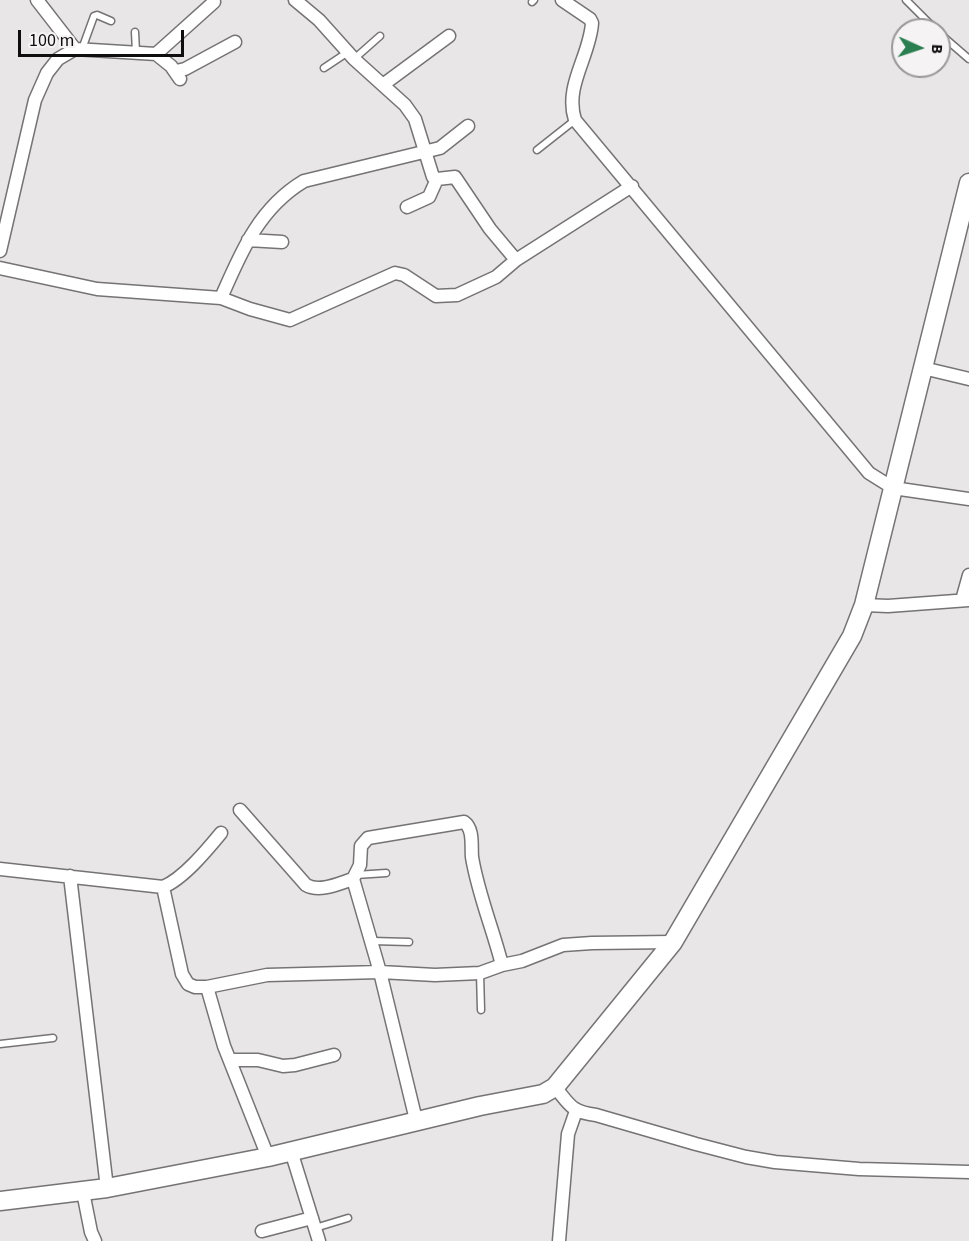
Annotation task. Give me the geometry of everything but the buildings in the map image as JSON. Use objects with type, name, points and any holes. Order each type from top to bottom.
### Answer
[{"type":"street","points":[[37,0],[79,49]]},
{"type":"street","points":[[295,0],[405,105],[415,119],[431,174],[437,179]]},
{"type":"street","points":[[562,0],[590,19],[592,23],[572,94],[572,110],[575,120],[869,473],[893,488],[969,499]]},
{"type":"street","points":[[156,54],[214,2]]},
{"type":"street","points":[[384,84],[449,36]]},
{"type":"street","points":[[0,251],[35,100],[47,73],[58,59],[79,49],[156,54],[178,75],[236,42]]},
{"type":"street","points":[[221,297],[248,240],[261,219],[281,198],[304,182],[440,148],[468,126]]},
{"type":"street","points":[[437,179],[455,177],[483,219],[516,260]]},
{"type":"street","points":[[407,207],[429,197],[437,179]]},
{"type":"street","points":[[0,1202],[107,1188],[268,1156],[416,1120],[543,1094],[555,1087],[673,942],[852,636],[864,604],[923,368],[962,238],[969,183]]},
{"type":"street","points":[[0,268],[97,289],[221,297],[250,309],[290,320],[390,273],[400,273],[436,296],[464,292],[496,277],[516,260],[632,186]]},
{"type":"street","points":[[248,240],[282,242]]},
{"type":"street","points":[[923,368],[969,379]]},
{"type":"street","points":[[864,604],[888,606],[966,600],[969,575]]},
{"type":"street","points":[[240,810],[306,885],[321,888],[354,877]]},
{"type":"street","points":[[416,1120],[354,877],[360,865],[361,846],[368,838],[464,822],[470,829],[472,858],[502,965]]},
{"type":"street","points":[[0,869],[164,887],[179,878],[221,833]]},
{"type":"street","points":[[70,876],[107,1188]]},
{"type":"street","points":[[164,887],[182,974],[188,984],[195,987],[207,987],[267,975],[380,972],[435,975],[480,973],[522,961],[563,945],[673,942]]},
{"type":"street","points":[[207,987],[230,1060],[268,1156]]},
{"type":"street","points":[[230,1060],[258,1060],[284,1066],[334,1055]]},
{"type":"street","points":[[555,1087],[576,1111],[746,1157],[775,1162],[859,1169],[969,1172]]},
{"type":"street","points":[[559,1241],[568,1134],[576,1111]]},
{"type":"street","points":[[291,1151],[319,1241]]},
{"type":"street","points":[[83,1192],[95,1241]]},
{"type":"street","points":[[262,1231],[314,1223]]},
{"type":"lane","points":[[906,0],[924,18]]},
{"type":"lane","points":[[79,49],[94,16],[97,15],[111,21]]},
{"type":"lane","points":[[135,32],[136,53]]},
{"type":"lane","points":[[324,68],[351,55],[380,36]]},
{"type":"lane","points":[[951,43],[969,59]]},
{"type":"lane","points":[[537,150],[575,120]]},
{"type":"lane","points":[[354,877],[386,873]]},
{"type":"lane","points":[[371,941],[409,942]]},
{"type":"lane","points":[[480,973],[481,1010]]},
{"type":"lane","points":[[0,1044],[52,1038]]},
{"type":"lane","points":[[314,1223],[348,1218]]}]
